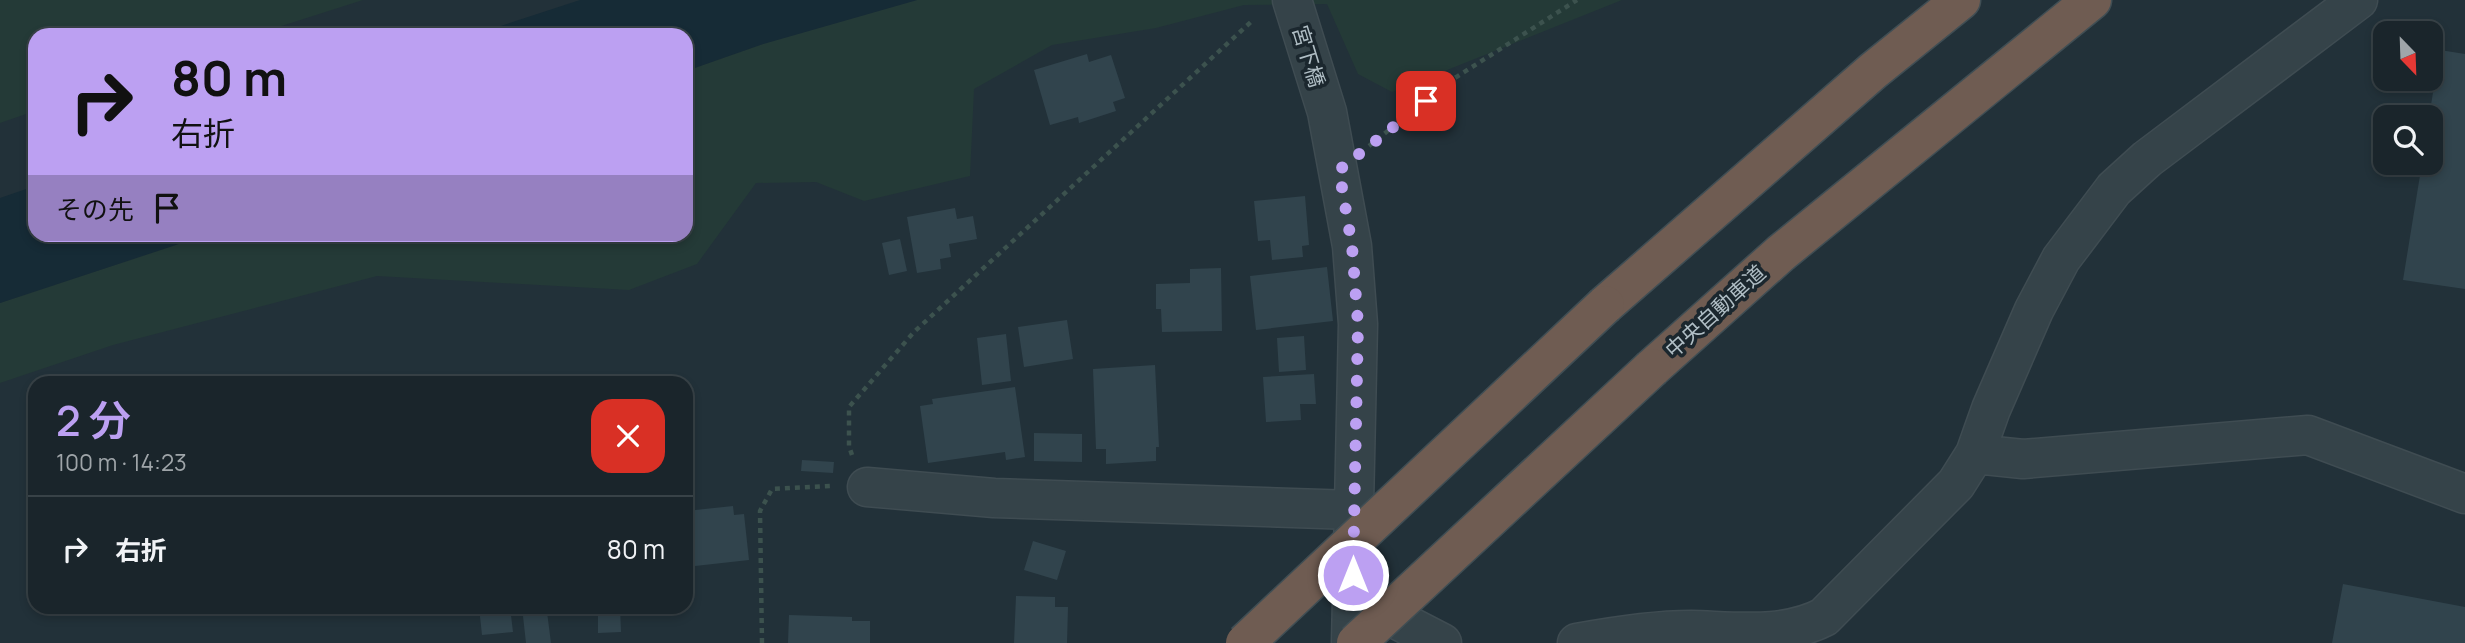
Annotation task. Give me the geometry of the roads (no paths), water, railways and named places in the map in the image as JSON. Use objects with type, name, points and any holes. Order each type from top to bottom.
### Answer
[{"type":"highway","points":[[1245,643],[1605,305],[1873,71],[1961,0]]},
{"type":"highway","name":"中央自動車道","points":[[1356,643],[1651,368],[1781,253],[2091,0]]},
{"type":"street","name":"宮下橋","points":[[1292,0],[1327,112],[1352,246],[1358,324],[1350,643]]},
{"type":"street","points":[[1577,643],[1650,631],[1727,633],[1807,626],[1841,603],[1956,484],[1975,454],[1991,409],[2034,310],[2061,259],[2088,219],[2114,189],[2147,159],[2358,0]]},
{"type":"street","points":[[1975,454],[2023,459],[2308,435],[2465,494]]},
{"type":"street","points":[[867,487],[994,498],[1353,510]]},
{"type":"street","points":[[1352,596],[1442,643]]},
{"type":"water","points":[[580,0],[917,0],[763,44],[693,69],[693,28],[494,28]]},
{"type":"water","points":[[28,188],[28,242],[185,242],[0,303],[0,198]]}]
